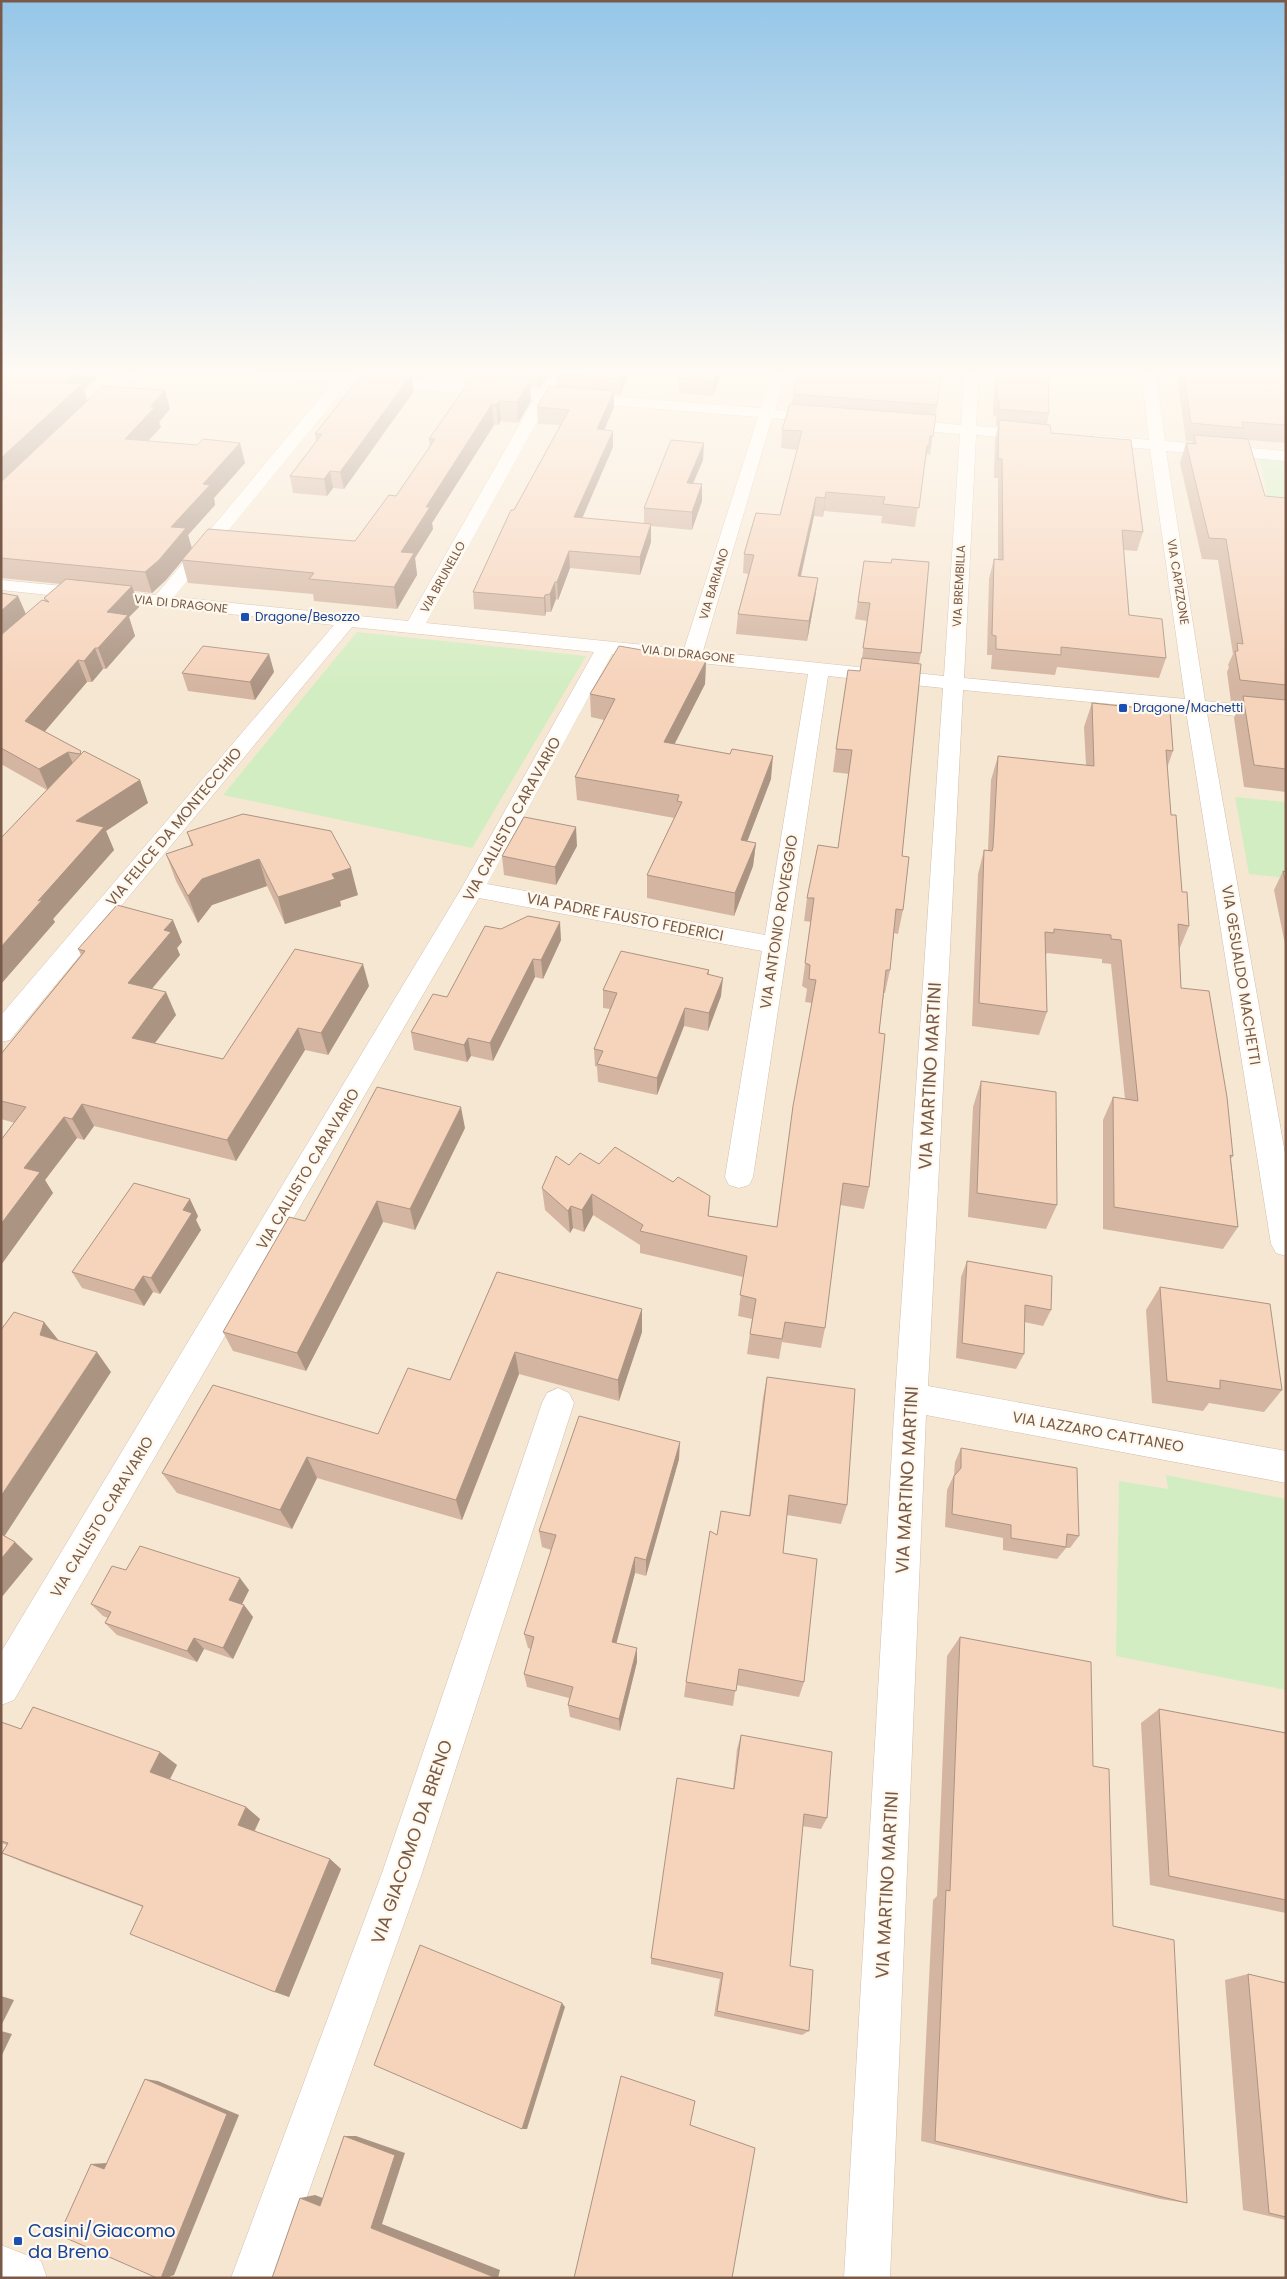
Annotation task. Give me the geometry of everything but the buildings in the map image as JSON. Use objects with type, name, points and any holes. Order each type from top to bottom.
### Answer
[{"type":"street","points":[[161,602],[265,475]]},
{"type":"street","name":"VIA BRUNELLO","points":[[414,628],[499,475]]},
{"type":"street","name":"VIA BARIANO","points":[[692,655],[747,475]]},
{"type":"street","name":"VIA BREMBILLA","points":[[954,683],[965,475]]},
{"type":"street","name":"VIA CAPIZZONE","points":[[1162,475],[1197,706]]},
{"type":"street","name":"VIA DI DRAGONE","points":[[1,584],[414,628],[1286,715]]},
{"type":"street","points":[[49,610],[69,592]]},
{"type":"street","name":"VIA FELICE DA MONTECCHIO","points":[[1,1034],[347,621]]},
{"type":"street","name":"VIA CALLISTO CARAVARIO","points":[[1,1687],[473,889],[607,646]]},
{"type":"street","name":"VIA ANTONIO ROVEGGIO","points":[[739,1177],[819,668]]},
{"type":"street","name":"VIA MARTINO MARTINI","points":[[868,2278],[911,1398],[954,683]]},
{"type":"street","name":"VIA GESUALDO MACHETTI","points":[[1197,706],[1286,1244]]},
{"type":"street","name":"VIA PADRE FAUSTO FEDERICI","points":[[473,889],[776,945]]},
{"type":"street","name":"VIA LAZZARO CATTANEO","points":[[911,1398],[1286,1467]]},
{"type":"street","name":"VIA GIACOMO DA BRENO","points":[[254,2278],[402,1873],[558,1403]]},
{"type":"street","points":[[1,2268],[24,2278]]},
{"type":"shaded area","points":[[1,475],[1286,475],[1286,2278],[1,2278]]},
{"type":"green space","points":[[1263,475],[1286,475],[1286,511],[1271,509]]},
{"type":"green space","points":[[357,632],[586,656],[472,848],[223,795]]},
{"type":"green space","points":[[1235,797],[1286,802],[1286,878],[1249,874]]},
{"type":"green space","points":[[1166,1475],[1286,1499],[1286,1690],[1116,1656],[1119,1481],[1168,1489]]},
{"type":"place","name":"Dragone/Besozzo","points":[[245,617]]},
{"type":"place","name":"Dragone/Machetti","points":[[1123,708]]},
{"type":"place","name":"Casini/Giacomo da Breno","points":[[18,2241]]}]
